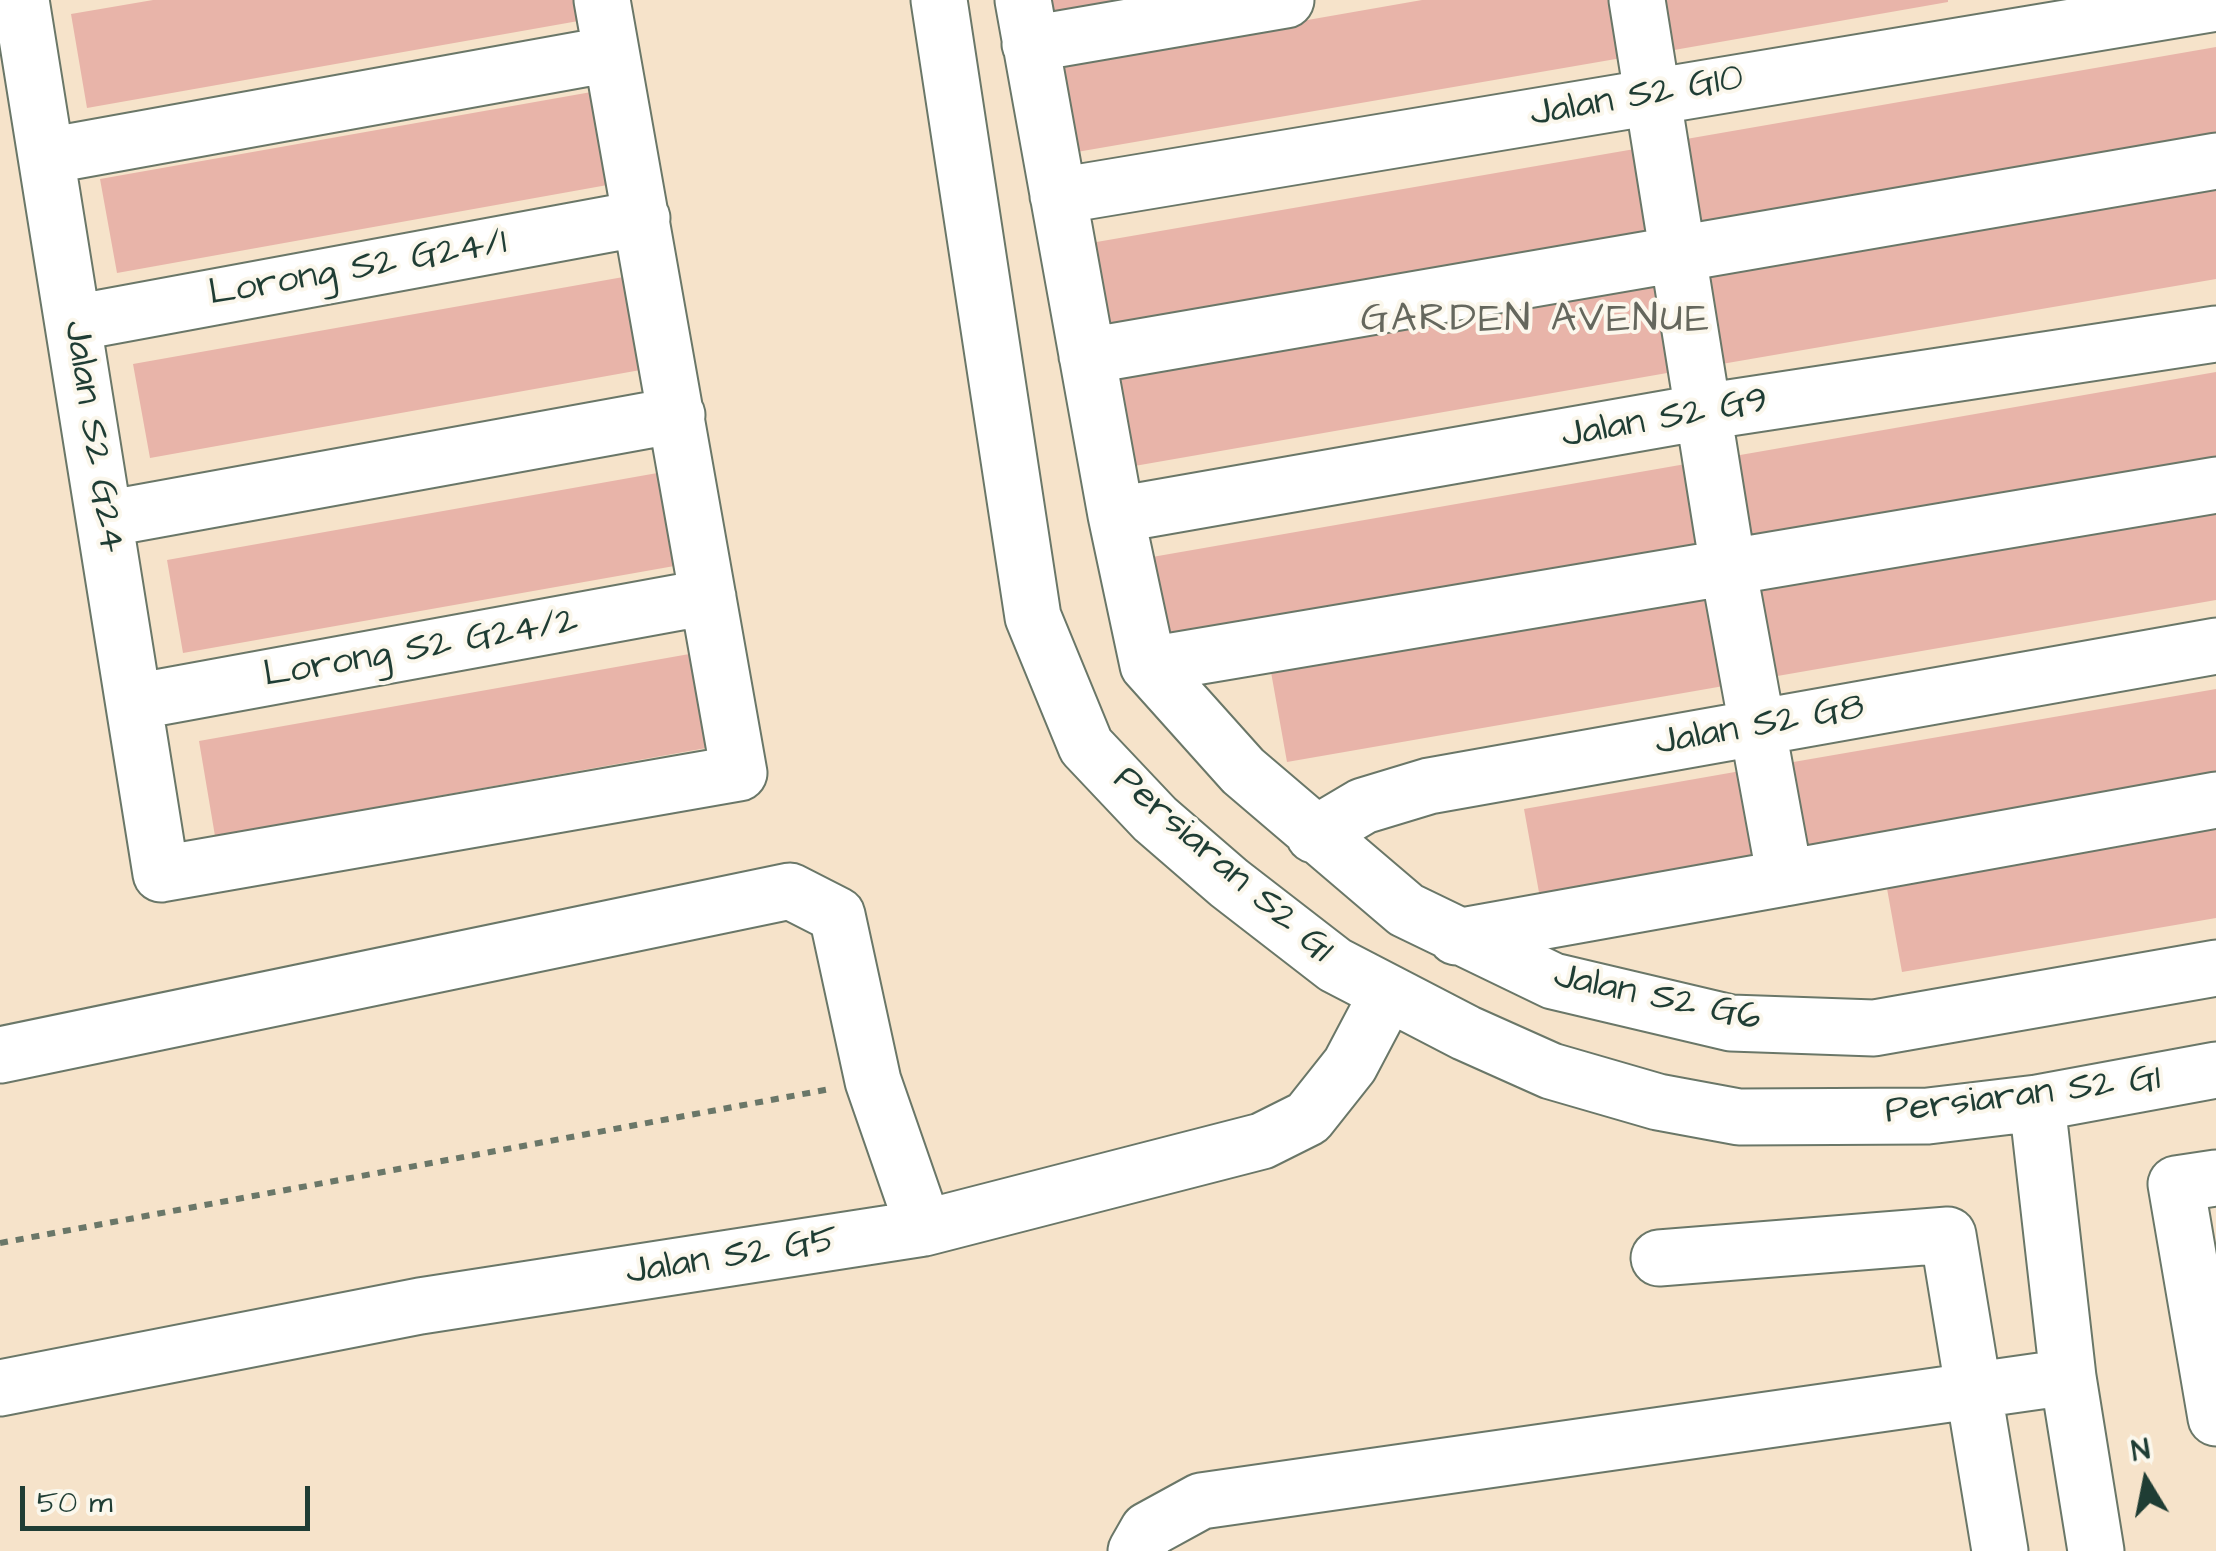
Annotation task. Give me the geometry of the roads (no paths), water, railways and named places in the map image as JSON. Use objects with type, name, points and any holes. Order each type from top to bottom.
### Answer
[{"type":"street","name":"Jalan S2 G24","points":[[22,0],[161,874],[739,773],[708,597]]},
{"type":"street","points":[[602,0],[708,597]]},
{"type":"street","name":"Persiaran S2 G1","points":[[939,0],[1033,617],[1086,746],[1155,819],[1229,883],[1334,965],[1551,1071],[1658,1102],[1739,1117],[1928,1116],[2037,1103],[2216,1070]]},
{"type":"street","points":[[1286,0],[1027,22],[1086,356],[1148,665],[2216,485]]},
{"type":"street","points":[[1638,0],[1728,567],[1785,878]]},
{"type":"street","name":"Jalan S2 G10","points":[[1058,196],[2216,3]]},
{"type":"street","points":[[47,156],[611,54]]},
{"type":"street","points":[[1086,356],[2216,161]]},
{"type":"street","name":"Lorong S2 G24/1","points":[[74,323],[642,218]]},
{"type":"street","name":"Jalan S2 G9","points":[[1116,515],[1703,412],[2216,334]]},
{"type":"street","points":[[105,519],[677,416]]},
{"type":"street","name":"Lorong S2 G24/2","points":[[134,702],[708,597]]},
{"type":"street","name":"Jalan S2 G8","points":[[1314,834],[1363,806],[1429,786],[2216,646]]},
{"type":"street","name":"Jalan S2 G6","points":[[1148,665],[1242,771],[1406,910],[1553,981],[1731,1024],[1874,1028],[2216,968]]},
{"type":"street","points":[[1456,937],[2216,800]]},
{"type":"street","points":[[0,1055],[790,891],[836,915],[873,1081],[924,1228]]},
{"type":"street","name":"Jalan S2 G5","points":[[0,1388],[420,1306],[924,1228],[1262,1142],[1308,1118],[1350,1065],[1388,992]]},
{"type":"street","points":[[2037,1103],[2068,1377],[2096,1551]]},
{"type":"street","points":[[2216,1178],[2176,1184],[2208,1307],[2216,1418]]},
{"type":"street","points":[[1658,1258],[1948,1234],[2000,1551]]},
{"type":"street","points":[[1136,1551],[1148,1530],[1201,1501],[2068,1377]]},
{"type":"district","name":"GARDEN AVENUE","points":[[1536,322]]}]
